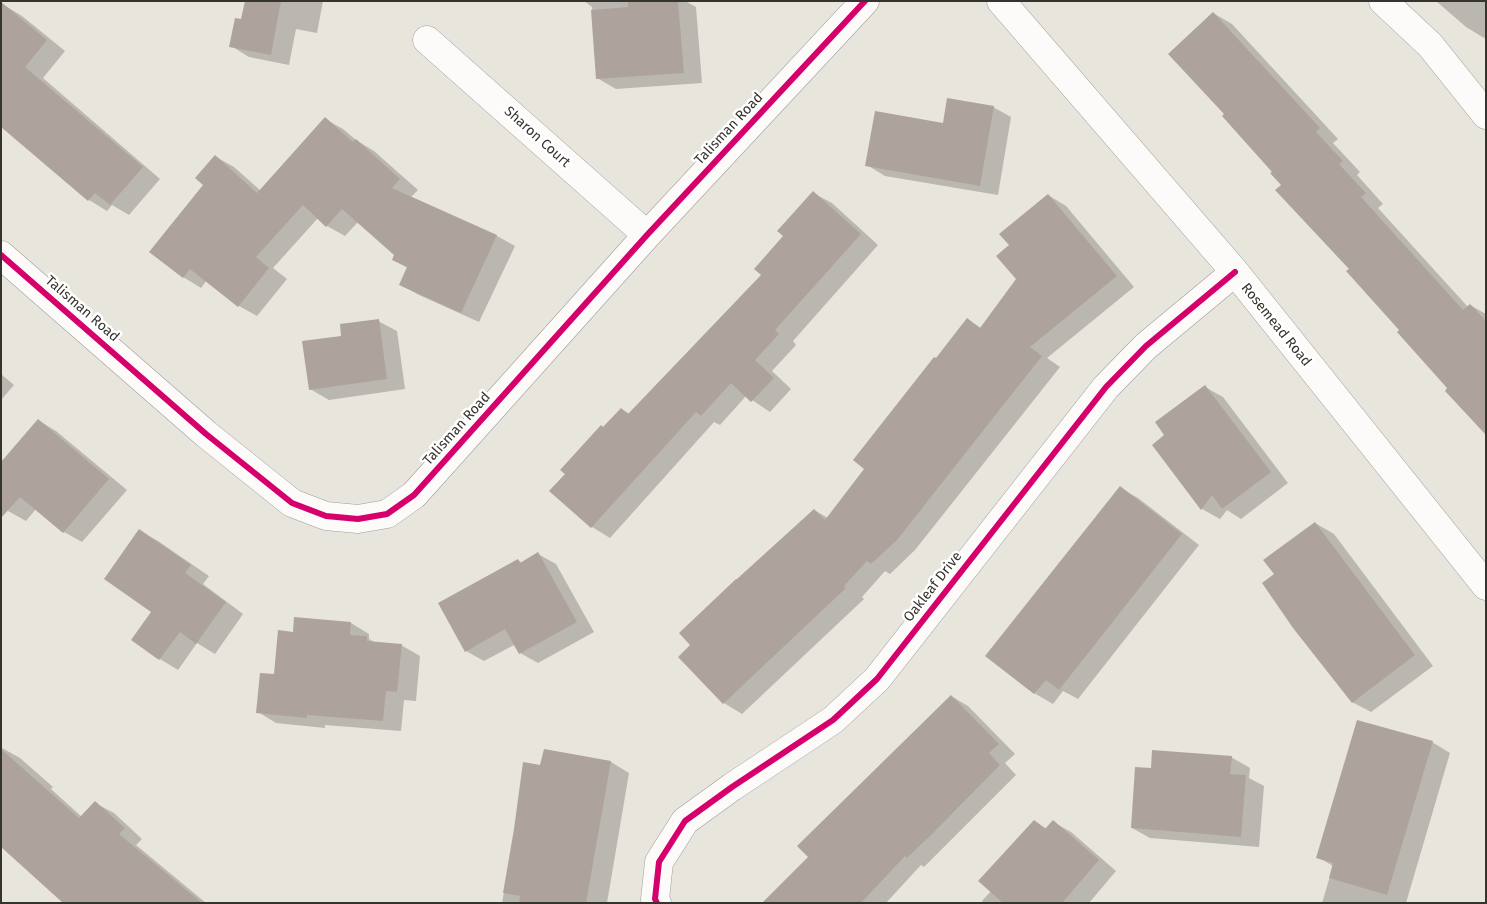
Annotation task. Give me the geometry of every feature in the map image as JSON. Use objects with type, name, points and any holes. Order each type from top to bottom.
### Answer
[{"type":"street","name":"Talisman Road","points":[[1,255],[206,434],[292,503],[326,516],[358,519],[387,514],[414,495],[647,235],[865,1]]},
{"type":"street","name":"Rosemead Road","points":[[1001,1],[1235,272],[1486,586]]},
{"type":"street","points":[[1382,1],[1430,44],[1486,115]]},
{"type":"street","name":"Sharon Court","points":[[427,40],[647,235]]},
{"type":"street","name":"Oakleaf Drive","points":[[657,903],[655,899],[658,862],[685,821],[732,787],[833,720],[877,679],[1106,387],[1146,346],[1235,272]]},
{"type":"building","points":[[245,1],[281,1],[271,55],[229,47],[235,18],[241,19]]},
{"type":"building","points":[[628,1],[678,1],[684,73],[596,79],[591,10],[628,7]]},
{"type":"building","points":[[1,2],[47,40],[25,67],[143,167],[110,205],[95,193],[88,201],[1,127]]},
{"type":"building","points":[[1213,12],[1320,128],[1316,132],[1343,161],[1339,164],[1366,193],[1361,197],[1463,310],[1470,304],[1486,321],[1486,435],[1445,391],[1447,388],[1397,332],[1399,330],[1346,271],[1349,269],[1275,190],[1281,185],[1270,173],[1272,172],[1222,116],[1224,114],[1168,54]]},
{"type":"building","points":[[947,98],[994,106],[980,186],[865,166],[875,111],[943,123]]},
{"type":"building","points":[[325,117],[353,142],[356,139],[400,179],[392,188],[497,235],[461,313],[399,285],[407,267],[392,260],[394,255],[342,209],[326,227],[303,205],[256,257],[269,268],[238,307],[190,269],[183,278],[149,252],[203,185],[195,178],[215,155],[257,193]]},
{"type":"building","points":[[813,191],[861,234],[775,330],[779,334],[755,360],[774,378],[751,402],[731,383],[701,416],[696,412],[591,528],[549,491],[565,474],[560,470],[601,425],[603,427],[621,408],[628,414],[761,275],[754,269],[783,236],[777,231]]},
{"type":"building","points":[[1048,194],[1117,276],[1030,347],[1042,356],[897,540],[871,564],[867,561],[844,586],[846,588],[723,704],[678,657],[690,645],[679,633],[814,509],[825,520],[864,469],[853,460],[934,357],[936,358],[967,318],[980,328],[1016,279],[996,256],[1009,245],[999,234]]},
{"type":"building","points":[[379,319],[387,379],[309,390],[302,341],[341,336],[340,324]]},
{"type":"building","points":[[1205,385],[1271,472],[1222,509],[1212,495],[1201,510],[1152,445],[1164,435],[1155,422]]},
{"type":"building","points":[[38,419],[109,479],[63,533],[20,497],[1,518],[1,462]]},
{"type":"building","points":[[1120,486],[1182,534],[1059,690],[1046,680],[1034,694],[985,656]]},
{"type":"building","points":[[1315,522],[1415,655],[1352,703],[1293,628],[1262,583],[1274,574],[1263,560]]},
{"type":"building","points":[[139,529],[191,565],[185,573],[226,602],[196,644],[180,632],[159,660],[131,640],[151,612],[104,579]]},
{"type":"building","points":[[538,552],[577,622],[519,654],[505,629],[465,652],[438,603],[518,559],[520,563]]},
{"type":"building","points":[[294,617],[351,622],[350,635],[367,636],[367,641],[402,644],[397,692],[386,691],[383,721],[307,715],[307,718],[256,713],[260,673],[274,674],[278,630],[293,632]]},
{"type":"building","points":[[951,695],[999,744],[989,753],[1000,765],[907,858],[905,856],[861,903],[762,903],[808,857],[797,846]]},
{"type":"building","points":[[1357,720],[1433,741],[1387,895],[1329,878],[1333,863],[1316,858]]},
{"type":"building","points":[[1,749],[79,818],[95,801],[125,828],[119,834],[202,903],[63,903],[1,847]]},
{"type":"building","points":[[544,749],[611,761],[586,903],[519,903],[520,896],[503,893],[523,762],[540,765]]},
{"type":"building","points":[[1152,750],[1232,756],[1230,774],[1246,775],[1241,837],[1131,828],[1135,767],[1151,768]]},
{"type":"building","points":[[1034,820],[1045,829],[1053,820],[1099,860],[1062,903],[1003,903],[978,881]]},
{"type":"cycle path","points":[[1,255],[206,434],[292,503],[326,516],[358,519],[387,514],[414,495],[647,235],[865,1]]},
{"type":"cycle path","points":[[657,903],[655,899],[659,862],[685,821],[732,787],[833,720],[877,679],[1106,387],[1146,346],[1235,272]]}]
